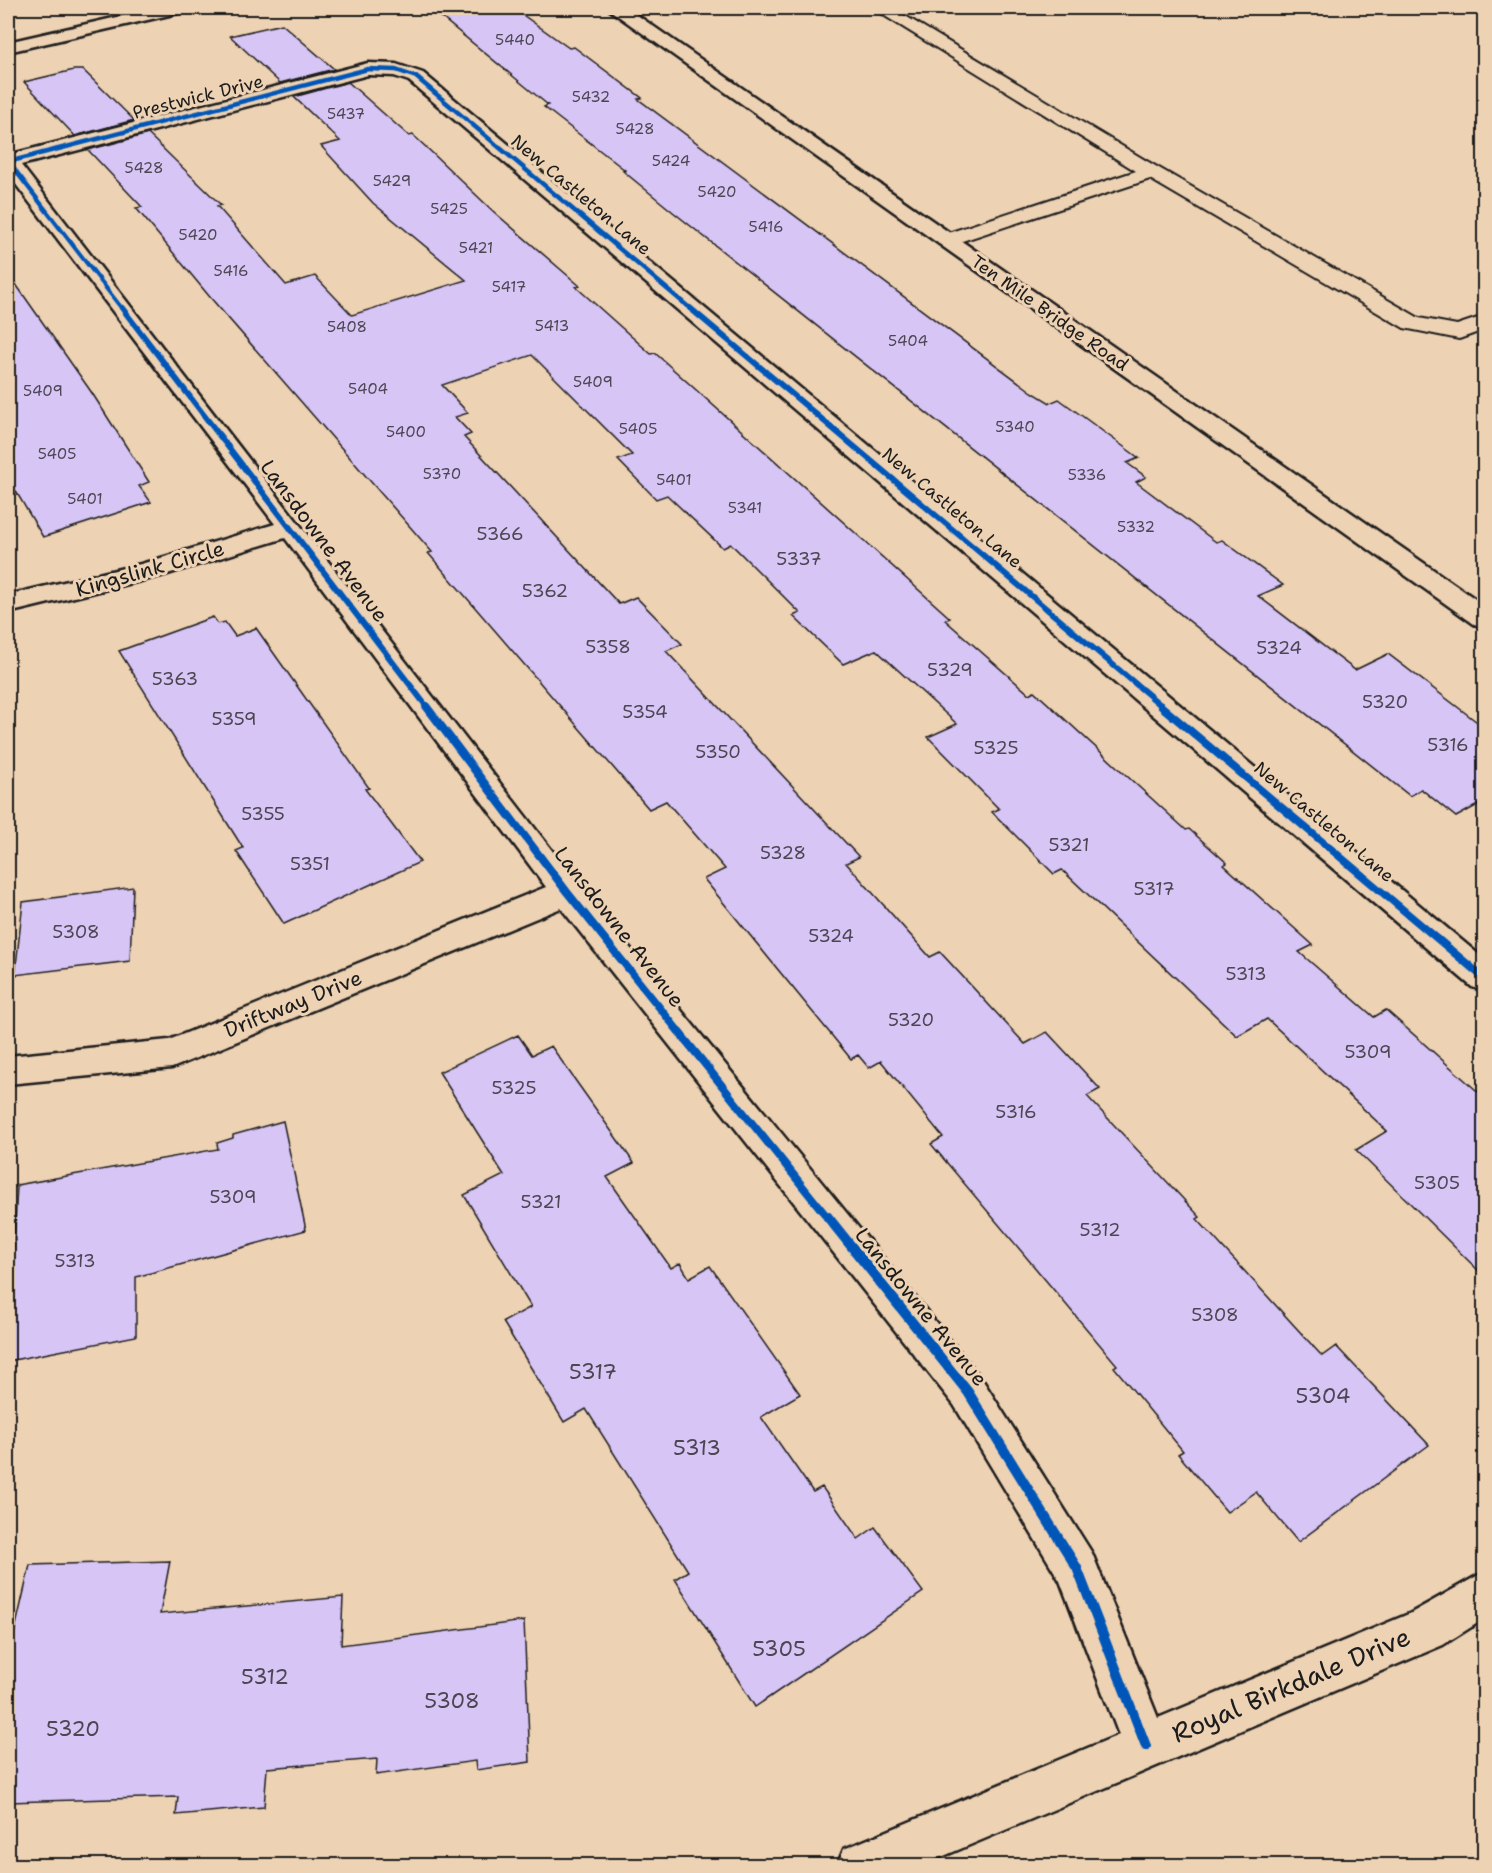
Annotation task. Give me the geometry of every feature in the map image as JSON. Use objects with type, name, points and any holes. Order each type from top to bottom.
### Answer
[{"type":"street","points":[[8,47],[178,8]]},
{"type":"street","name":"Ten Mile Bridge Road","points":[[616,8],[1485,618]]},
{"type":"street","name":"Prestwick Drive","points":[[8,162],[368,69],[396,70]]},
{"type":"street","name":"New Castleton Lane","points":[[396,70],[408,73],[430,87],[1485,978]]},
{"type":"street","name":"Lansdowne Avenue","points":[[8,162],[291,526],[567,892],[968,1392],[1077,1568],[1146,1746]]},
{"type":"street","name":"Kingslink Circle","points":[[8,604],[81,589],[179,564],[291,526]]},
{"type":"street","name":"Driftway Drive","points":[[8,1070],[172,1054],[567,892]]},
{"type":"street","name":"Royal Birkdale Drive","points":[[861,1866],[1427,1629],[1485,1594]]},
{"type":"lane","points":[[881,8],[1152,172],[1412,323],[1459,332],[1485,323]]},
{"type":"lane","points":[[946,240],[1152,172]]},
{"type":"building","points":[[430,8],[513,8],[569,48],[574,47],[642,98],[638,99],[1032,392],[1050,403],[1059,399],[1139,458],[1127,463],[1146,477],[1136,482],[1216,542],[1222,540],[1283,585],[1258,596],[1355,670],[1388,654],[1485,728],[1485,801],[1456,817],[1421,789],[1410,796],[673,212],[623,171],[625,170],[544,107],[548,105]]},
{"type":"building","points":[[282,24],[334,69],[280,83],[230,36]]},
{"type":"building","points":[[83,70],[134,120],[75,136],[24,82]]},
{"type":"building","points":[[348,82],[409,136],[413,135],[494,212],[580,286],[576,287],[651,354],[655,353],[950,618],[945,620],[1029,694],[1034,691],[1186,830],[1189,829],[1227,863],[1224,865],[1313,945],[1299,952],[1374,1017],[1386,1010],[1485,1098],[1485,1277],[1356,1150],[1387,1131],[1267,1019],[1237,1036],[1062,870],[1054,874],[992,812],[999,809],[928,737],[957,724],[876,650],[843,664],[793,616],[800,613],[731,544],[723,548],[667,495],[656,499],[618,460],[632,455],[532,355],[442,385],[468,413],[455,417],[471,434],[464,437],[619,604],[636,597],[682,644],[666,651],[859,857],[846,863],[930,957],[940,952],[1025,1044],[1047,1032],[1100,1089],[1087,1096],[1200,1217],[1197,1219],[1322,1356],[1336,1346],[1429,1445],[1298,1542],[1256,1492],[1227,1512],[1178,1454],[1183,1451],[1114,1367],[1117,1365],[931,1144],[943,1137],[881,1061],[869,1068],[858,1055],[851,1059],[704,879],[725,869],[666,801],[649,809],[428,553],[432,552],[209,296],[136,208],[142,207],[88,150],[148,134],[221,205],[217,206],[286,285],[315,276],[352,315],[466,280],[373,203],[321,146],[340,141],[294,97]]},
{"type":"building","points":[[8,273],[92,393],[149,482],[139,486],[151,502],[43,537],[8,478]]},
{"type":"building","points":[[213,617],[218,624],[225,622],[235,636],[256,628],[369,788],[365,789],[420,862],[284,924],[236,851],[243,848],[119,651]]},
{"type":"building","points":[[133,887],[130,961],[15,975],[23,902]]},
{"type":"building","points":[[518,1035],[532,1055],[551,1046],[634,1163],[607,1177],[671,1268],[680,1263],[689,1278],[710,1266],[800,1394],[761,1417],[813,1492],[822,1487],[858,1539],[875,1527],[923,1592],[755,1707],[675,1579],[688,1571],[586,1409],[564,1422],[503,1322],[531,1307],[464,1195],[504,1175],[439,1072]]},
{"type":"building","points":[[283,1121],[306,1230],[136,1277],[136,1336],[8,1361],[17,1185],[218,1149],[217,1143],[233,1138],[233,1135]]},
{"type":"building","points":[[170,1561],[160,1614],[343,1597],[341,1645],[524,1621],[530,1762],[476,1770],[475,1761],[376,1775],[377,1759],[267,1768],[264,1807],[176,1815],[178,1797],[8,1802],[8,1660],[30,1565]]},
{"type":"cycle path","points":[[8,162],[368,69],[396,70],[416,77],[1484,978]]},
{"type":"cycle path","points":[[8,161],[291,527],[567,892],[968,1392],[1077,1568],[1146,1746]]}]
